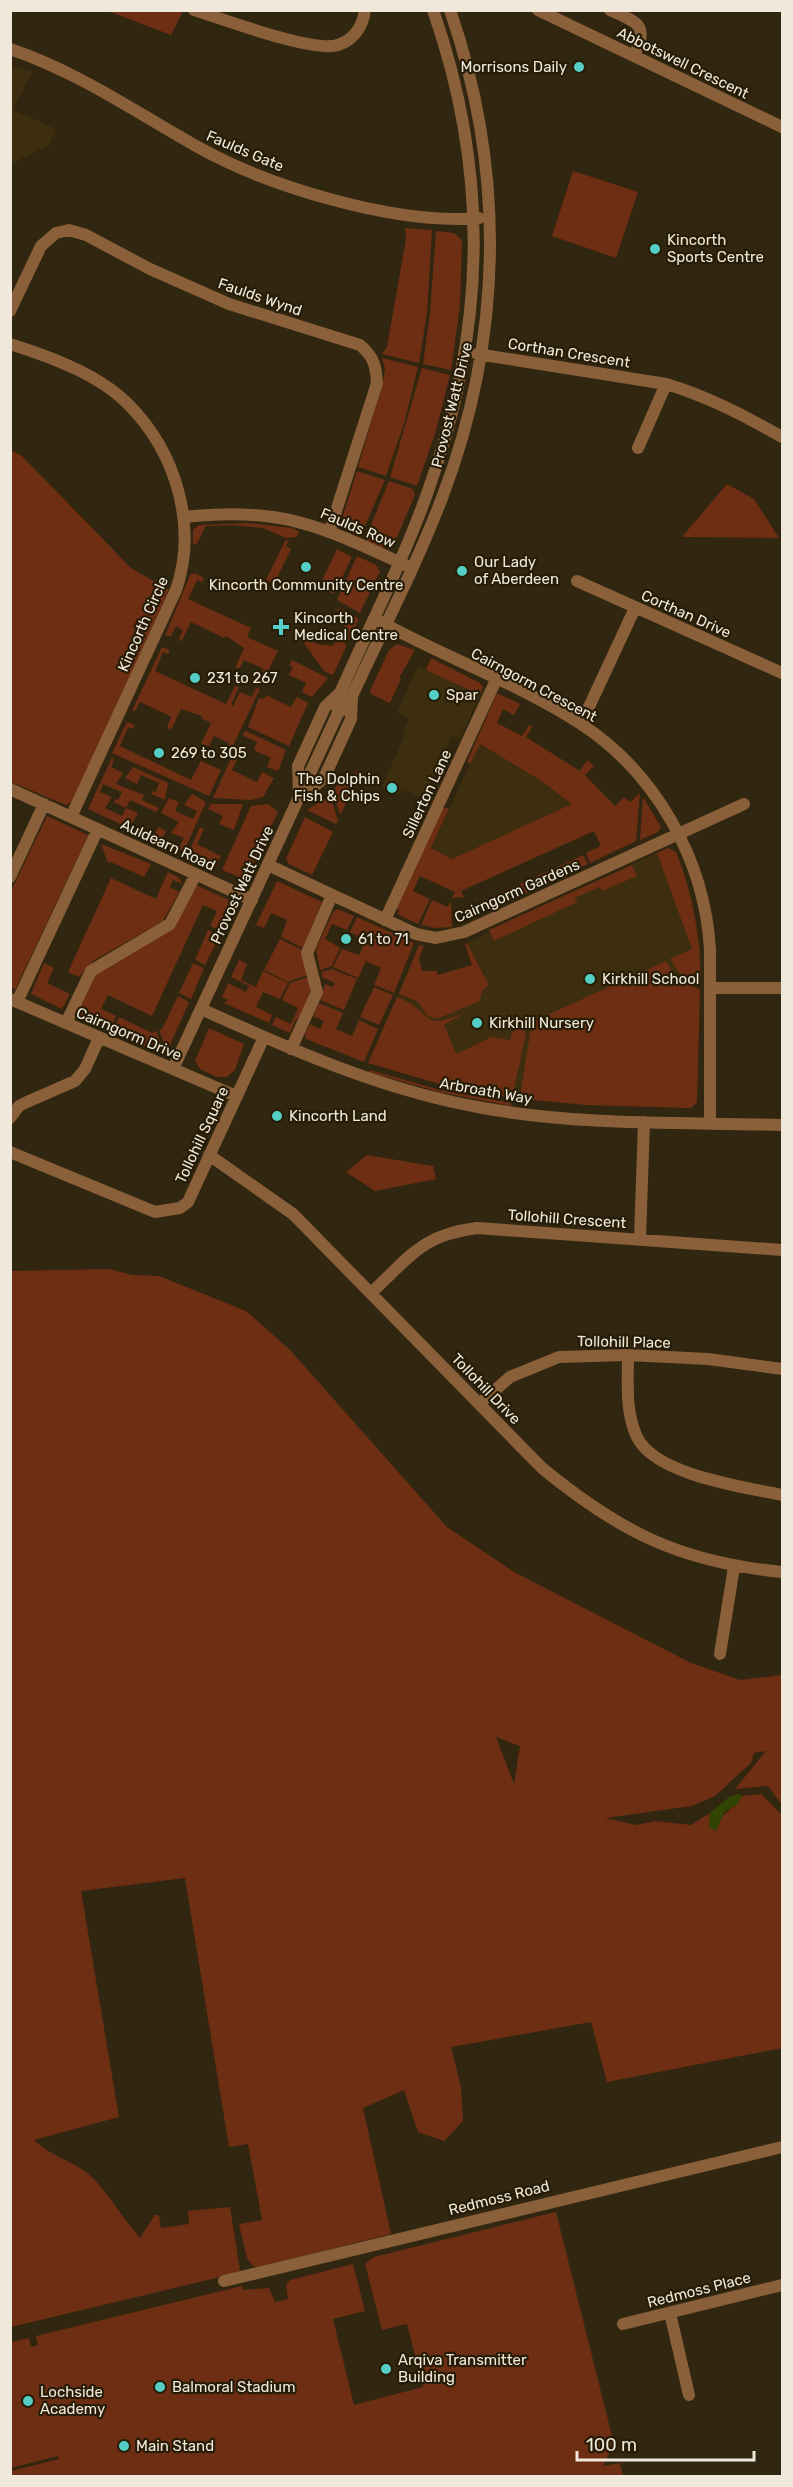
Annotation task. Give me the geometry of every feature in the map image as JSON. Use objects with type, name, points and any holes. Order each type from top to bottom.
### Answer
[{"type":"street","points":[[194,10],[286,38],[328,47],[340,45],[353,36],[364,23],[366,10]]},
{"type":"street","name":"Provost Watt Drive","points":[[173,1069],[338,713],[337,702],[346,694],[386,624],[434,517],[458,451],[482,355],[490,259],[487,168],[481,121],[450,10]]},
{"type":"street","name":"Abbotswell Crescent","points":[[538,10],[783,127]]},
{"type":"street","points":[[610,10],[632,20],[641,28],[643,36],[634,56]]},
{"type":"street","name":"Provost Watt Drive","points":[[346,694],[374,618],[428,492],[450,424],[467,351],[474,274],[473,219],[464,128],[437,11]]},
{"type":"street","name":"Faulds Gate","points":[[10,49],[46,61],[101,88],[196,146],[268,178],[394,213],[473,219],[489,218]]},
{"type":"street","name":"Faulds Wynd","points":[[10,311],[41,246],[56,233],[69,230],[86,235],[150,269],[229,304],[360,345],[371,354],[375,362],[377,383],[330,531]]},
{"type":"street","name":"Kincorth Circle","points":[[10,344],[59,361],[99,383],[127,403],[148,427],[170,467],[185,517],[184,554],[176,590],[71,817]]},
{"type":"street","name":"Corthan Crescent","points":[[467,351],[666,384],[725,406],[783,437]]},
{"type":"street","points":[[638,448],[666,384]]},
{"type":"street","name":"Faulds Row","points":[[185,517],[222,514],[259,515],[296,520],[330,531],[411,568]]},
{"type":"street","name":"Corthan Drive","points":[[578,581],[783,673]]},
{"type":"street","points":[[581,724],[635,608]]},
{"type":"street","name":"Cairngorm Crescent","points":[[374,618],[581,724],[610,746],[637,772],[656,797],[678,834],[704,905],[710,944],[710,1123]]},
{"type":"street","name":"Sillerton Lane","points":[[385,920],[496,680]]},
{"type":"street","points":[[346,694],[351,719],[324,778],[299,798],[298,766],[325,707],[346,694]]},
{"type":"street","points":[[10,789],[71,817]]},
{"type":"street","points":[[10,877],[44,804]]},
{"type":"street","points":[[678,834],[744,804]]},
{"type":"street","name":"Auldearn Road","points":[[71,817],[252,900]]},
{"type":"street","points":[[14,1000],[98,829]]},
{"type":"street","name":"Cairngorm Gardens","points":[[268,866],[422,936],[436,938],[458,935],[678,834]]},
{"type":"street","points":[[66,1023],[91,971],[170,924],[196,874]]},
{"type":"street","points":[[291,1049],[317,992],[307,953],[332,896]]},
{"type":"street","points":[[710,988],[783,988]]},
{"type":"street","name":"Cairngorm Drive","points":[[14,1000],[236,1096]]},
{"type":"street","name":"Arbroath Way","points":[[201,1009],[291,1049],[368,1079],[463,1104],[564,1118],[783,1125]]},
{"type":"street","name":"Tollohill Square","points":[[10,1152],[155,1212],[180,1208],[188,1202],[264,1037]]},
{"type":"street","points":[[10,1118],[19,1106],[27,1101],[75,1081],[81,1076],[99,1038]]},
{"type":"street","points":[[639,1239],[644,1122]]},
{"type":"street","name":"Tollohill Drive","points":[[209,1155],[293,1214],[372,1292],[542,1468],[609,1518],[660,1544],[734,1567],[783,1572]]},
{"type":"street","name":"Tollohill Crescent","points":[[372,1292],[419,1246],[441,1235],[459,1230],[479,1228],[783,1250]]},
{"type":"street","points":[[628,1355],[632,1422],[646,1450],[677,1468],[783,1495]]},
{"type":"street","name":"Tollohill Place","points":[[479,1404],[510,1377],[559,1357],[628,1355],[708,1359],[783,1369]]},
{"type":"street","points":[[720,1654],[734,1567]]},
{"type":"street","name":"Redmoss Road","points":[[224,2281],[783,2147]]},
{"type":"street","name":"Redmoss Place","points":[[623,2324],[783,2285]]},
{"type":"street","points":[[670,2313],[689,2395]]},
{"type":"shaded area","points":[[108,11],[183,11],[171,35]]},
{"type":"shaded area","points":[[10,66],[32,72],[13,110],[56,129],[49,145],[11,164]]},
{"type":"shaded area","points":[[573,171],[638,192],[616,258],[552,236]]},
{"type":"shaded area","points":[[405,228],[432,230],[427,313],[419,363],[382,354],[387,347],[406,239]]},
{"type":"shaded area","points":[[436,231],[454,233],[462,240],[460,306],[451,370],[423,364],[430,313]]},
{"type":"shaded area","points":[[382,358],[418,367],[404,424],[386,476],[358,467],[383,382],[385,369]]},
{"type":"shaded area","points":[[422,368],[450,375],[435,434],[417,486],[390,477]]},
{"type":"shaded area","points":[[11,450],[22,456],[131,568],[169,590],[73,801],[66,805],[11,782]]},
{"type":"shaded area","points":[[357,471],[385,480],[360,537],[343,529],[341,522]]},
{"type":"shaded area","points":[[389,481],[413,489],[415,495],[393,546],[383,548],[367,541],[366,537]]},
{"type":"shaded area","points":[[727,484],[754,499],[779,538],[682,537]]},
{"type":"shaded area","points":[[247,523],[292,528],[299,531],[297,537],[286,538],[263,528],[233,525],[206,526],[196,545],[193,544],[193,530],[199,525]]},
{"type":"shaded area","points":[[289,540],[286,546],[291,549],[274,584],[266,580],[285,541]]},
{"type":"shaded area","points":[[337,549],[352,557],[334,594],[319,587]]},
{"type":"shaded area","points":[[357,556],[376,565],[380,571],[360,613],[337,600]]},
{"type":"shaded area","points":[[194,573],[204,578],[202,582],[197,580],[188,599],[251,628],[247,637],[278,651],[263,681],[260,677],[264,669],[244,660],[240,668],[235,668],[244,648],[226,636],[224,638],[191,622],[181,642],[179,639],[183,630],[176,626],[171,636],[165,636],[190,575]]},
{"type":"shaded area","points":[[335,609],[344,610],[359,619],[349,640],[346,640],[344,644],[347,645],[333,675],[324,671],[304,643],[306,635],[316,644],[332,646],[343,635],[345,618]]},
{"type":"shaded area","points":[[397,644],[415,650],[399,678],[401,679],[390,703],[371,694],[370,691],[389,650]]},
{"type":"shaded area","points":[[162,647],[170,650],[168,654],[163,652],[155,671],[226,704],[235,686],[239,687],[231,705],[233,706],[240,692],[252,697],[256,688],[260,689],[228,756],[225,753],[229,743],[214,736],[209,746],[201,744],[211,723],[201,718],[202,716],[181,709],[171,730],[167,727],[171,717],[168,715],[140,702],[135,711],[132,711]]},
{"type":"shaded area","points":[[431,658],[480,683],[483,687],[480,695],[426,670]]},
{"type":"shaded area","points":[[292,660],[328,678],[312,697],[302,692],[306,683],[289,675],[293,667],[289,665]]},
{"type":"shaded area","points":[[418,666],[480,695],[460,739],[452,736],[423,798],[404,790],[401,795],[382,787],[404,736],[402,734],[409,718],[397,712]]},
{"type":"shaded area","points":[[497,693],[520,704],[514,715],[503,709],[497,723],[522,736],[529,725],[532,727],[526,737],[580,771],[587,760],[594,766],[585,775],[615,806],[624,797],[630,802],[640,793],[636,841],[590,863],[586,853],[601,846],[594,831],[461,891],[464,897],[452,898],[455,892],[420,876],[413,891],[430,899],[418,924],[397,914],[399,910],[396,908],[443,808],[449,808],[431,848],[452,859],[572,804],[540,780],[480,744],[470,764],[467,762]]},
{"type":"shaded area","points":[[266,695],[291,707],[297,697],[308,703],[289,746],[248,727],[259,698],[264,699]]},
{"type":"shaded area","points":[[127,722],[135,725],[133,729],[128,727],[120,746],[191,780],[201,761],[221,770],[209,796],[112,753]]},
{"type":"shaded area","points":[[246,731],[286,750],[278,771],[267,767],[271,758],[254,750],[257,742],[242,735]]},
{"type":"shaded area","points":[[479,744],[548,783],[573,804],[452,859],[431,848]]},
{"type":"shaded area","points":[[234,752],[240,754],[232,770],[257,782],[262,772],[274,778],[263,797],[251,800],[213,798]]},
{"type":"shaded area","points":[[112,758],[114,759],[111,767],[123,773],[116,784],[144,795],[142,800],[159,808],[156,812],[130,800],[126,808],[138,813],[131,825],[150,833],[148,837],[88,809]],"holes":[[[103,784],[122,792],[118,800],[115,799],[114,802],[126,808],[122,816],[105,808],[112,797],[100,792]]]},
{"type":"shaded area","points":[[133,767],[168,783],[165,800],[151,794],[153,791],[156,792],[159,783],[141,775],[137,784],[125,778]]},
{"type":"shaded area","points":[[361,770],[340,814],[333,792],[340,780]]},
{"type":"shaded area","points":[[192,794],[206,802],[184,851],[153,839],[158,827],[166,831],[162,839],[180,846],[184,838],[171,833],[179,822],[161,813],[169,798],[179,802],[175,811],[193,819],[197,811],[184,805]]},
{"type":"shaded area","points":[[330,796],[338,820],[336,824],[307,810]]},
{"type":"shaded area","points":[[643,797],[661,827],[658,832],[640,840]]},
{"type":"shaded area","points":[[211,804],[243,804],[234,830],[219,824],[223,816],[208,809]]},
{"type":"shaded area","points":[[268,804],[278,812],[246,880],[222,870],[251,806]]},
{"type":"shaded area","points":[[47,816],[88,835],[15,990],[11,987],[11,891]]},
{"type":"shaded area","points":[[305,817],[333,832],[312,875],[289,864],[286,859]]},
{"type":"shaded area","points":[[200,827],[204,829],[197,844],[221,856],[216,866],[188,854]]},
{"type":"shaded area","points":[[101,844],[151,864],[144,877],[111,862],[108,863]]},
{"type":"shaded area","name":"Kirkhill School","points":[[668,848],[676,852],[683,868],[692,900],[700,949],[697,1102],[691,1108],[587,1105],[512,1098],[440,1084],[368,1063],[409,969],[444,994],[485,976],[467,943],[490,932],[489,930]]},
{"type":"shaded area","points":[[668,848],[676,852],[691,899],[697,931],[701,981],[682,977],[670,959],[692,949],[657,853]]},
{"type":"shaded area","points":[[583,855],[588,864],[557,878],[553,869]]},
{"type":"shaded area","points":[[632,865],[637,876],[602,891],[599,887],[575,898],[577,902],[494,941],[489,930]]},
{"type":"shaded area","points":[[550,870],[555,880],[524,894],[520,884]]},
{"type":"shaded area","points":[[168,872],[178,877],[183,884],[173,880],[170,887],[179,892],[163,921],[93,961],[79,977],[68,972],[111,878],[156,899]]},
{"type":"shaded area","points":[[277,881],[322,902],[303,948],[281,937],[287,920],[271,913],[264,928],[256,925]]},
{"type":"shaded area","points":[[196,885],[231,901],[233,907],[221,931],[210,926],[217,911],[203,905],[152,1016],[108,995],[101,1009],[116,1016],[110,1031],[76,1015],[93,976],[163,934]]},
{"type":"shaded area","points":[[517,885],[522,895],[491,909],[487,899]]},
{"type":"shaded area","points":[[432,900],[448,907],[451,901],[452,927],[436,928],[421,925]]},
{"type":"shaded area","points":[[338,909],[354,916],[347,930],[332,924],[325,939],[340,948],[332,966],[320,970],[316,949],[333,912]]},
{"type":"shaded area","points":[[357,917],[414,943],[394,993],[374,985],[381,968],[366,961],[358,978],[333,967],[342,949],[359,955],[366,940],[350,932]]},
{"type":"shaded area","points":[[208,930],[220,935],[205,965],[195,960]]},
{"type":"shaded area","points":[[280,939],[302,950],[307,975],[288,982],[264,970]]},
{"type":"shaded area","points":[[467,943],[489,985],[482,991],[480,1001],[437,1019],[428,1016],[417,1001],[399,994],[419,945],[424,946],[419,958],[422,971],[437,971],[438,975],[472,965],[465,944]]},
{"type":"shaded area","points":[[239,960],[247,964],[241,980],[256,987],[263,971],[288,983],[280,999],[263,992],[256,1007],[272,1015],[269,1023],[224,1003],[228,1000],[222,997],[228,983],[246,992],[249,986],[231,977]]},
{"type":"shaded area","points":[[666,961],[678,980],[700,990],[697,1102],[691,1108],[587,1105],[523,1099],[521,1090],[532,1022]]},
{"type":"shaded area","points":[[44,963],[54,968],[47,983],[70,994],[62,1009],[31,994]]},
{"type":"shaded area","points":[[193,963],[204,968],[191,999],[179,993]]},
{"type":"shaded area","points":[[332,969],[357,979],[344,1010],[320,1000],[325,984],[333,987],[335,983],[323,978],[321,972]]},
{"type":"shaded area","points":[[308,977],[311,990],[299,1020],[296,1019],[290,1033],[272,1025],[276,1017],[291,1024],[298,1008],[282,1000],[290,983]]},
{"type":"shaded area","points":[[374,987],[393,995],[379,1025],[360,1017]]},
{"type":"shaded area","points":[[178,996],[189,1002],[170,1045],[166,1048],[159,1030],[162,1029]]},
{"type":"shaded area","points":[[397,997],[434,1021],[442,1021],[468,1011],[444,1025],[456,1054],[492,1037],[510,1040],[512,1032],[523,1026],[526,1033],[512,1098],[440,1084],[368,1063]]},
{"type":"shaded area","points":[[319,1003],[343,1013],[336,1029],[352,1036],[359,1020],[378,1029],[364,1062],[306,1039],[305,1034],[310,1024],[320,1029],[324,1021],[313,1016]]},
{"type":"shaded area","points":[[119,1017],[152,1033],[156,1031],[163,1049],[154,1050],[112,1032]]},
{"type":"shaded area","points":[[209,1028],[244,1044],[235,1070],[227,1077],[217,1077],[200,1069],[195,1061]]},
{"type":"shaded area","points":[[370,1070],[440,1090],[511,1103],[511,1106],[439,1092],[369,1072]]},
{"type":"shaded area","points":[[367,1155],[433,1166],[436,1179],[375,1191],[346,1172]]},
{"type":"shaded area","points":[[109,1269],[132,1275],[159,1276],[246,1311],[290,1350],[447,1527],[514,1572],[691,1663],[740,1680],[782,1675],[782,1805],[768,1786],[735,1789],[766,1751],[754,1753],[751,1763],[715,1796],[692,1806],[605,1818],[636,1825],[655,1821],[691,1825],[710,1813],[709,1827],[732,1808],[742,1796],[761,1794],[782,1815],[782,2048],[607,2082],[591,2022],[451,2047],[461,2087],[463,2121],[444,2141],[418,2132],[404,2090],[363,2108],[391,2234],[259,2267],[253,2266],[247,2258],[239,2224],[262,2220],[248,2144],[229,2147],[185,1878],[81,1891],[119,2117],[34,2140],[46,2150],[73,2164],[94,2179],[140,2238],[155,2215],[159,2215],[161,2228],[189,2224],[188,2211],[230,2207],[240,2270],[237,2273],[11,2327],[10,1271]],"holes":[[[496,1737],[520,1746],[514,1784]]]},
{"type":"shaded area","points":[[739,1794],[742,1796],[737,1805],[725,1811],[716,1831],[709,1827],[710,1813],[729,1797]]},
{"type":"shaded area","points":[[556,2212],[614,2444],[603,2466],[620,2463],[623,2476],[11,2476],[11,2471],[59,2459],[58,2456],[11,2468],[11,2342],[29,2338],[31,2347],[38,2345],[36,2336],[242,2286],[243,2290],[269,2288],[275,2302],[288,2299],[286,2285],[290,2280],[353,2264],[365,2311],[333,2319],[354,2405],[423,2387],[407,2324],[382,2330],[365,2264],[374,2257]]},
{"type":"place","name":"Morrisons Daily","points":[[579,67]]},
{"type":"place","name":"Kincorth Sports Centre","points":[[655,249]]},
{"type":"place","name":"Kincorth Community Centre","points":[[306,567]]},
{"type":"place","name":"Our Lady of Aberdeen","points":[[462,571]]},
{"type":"place","name":"Kincorth Medical Centre","points":[[281,627]]},
{"type":"place","name":"231 to 267","points":[[195,678]]},
{"type":"place","name":"Spar","points":[[434,695]]},
{"type":"place","name":"269 to 305","points":[[159,753]]},
{"type":"place","name":"The Dolphin Fish & Chips","points":[[392,788]]},
{"type":"place","name":"61 to 71","points":[[346,939]]},
{"type":"place","name":"Kirkhill School","points":[[590,979]]},
{"type":"place","name":"Kirkhill Nursery","points":[[477,1023]]},
{"type":"place","name":"Kincorth Land","points":[[277,1116]]},
{"type":"place","name":"Arqiva Transmitter Building","points":[[386,2369]]},
{"type":"place","name":"Balmoral Stadium","points":[[160,2387]]},
{"type":"place","name":"Lochside Academy","points":[[28,2401]]},
{"type":"place","name":"Main Stand","points":[[124,2446]]}]
